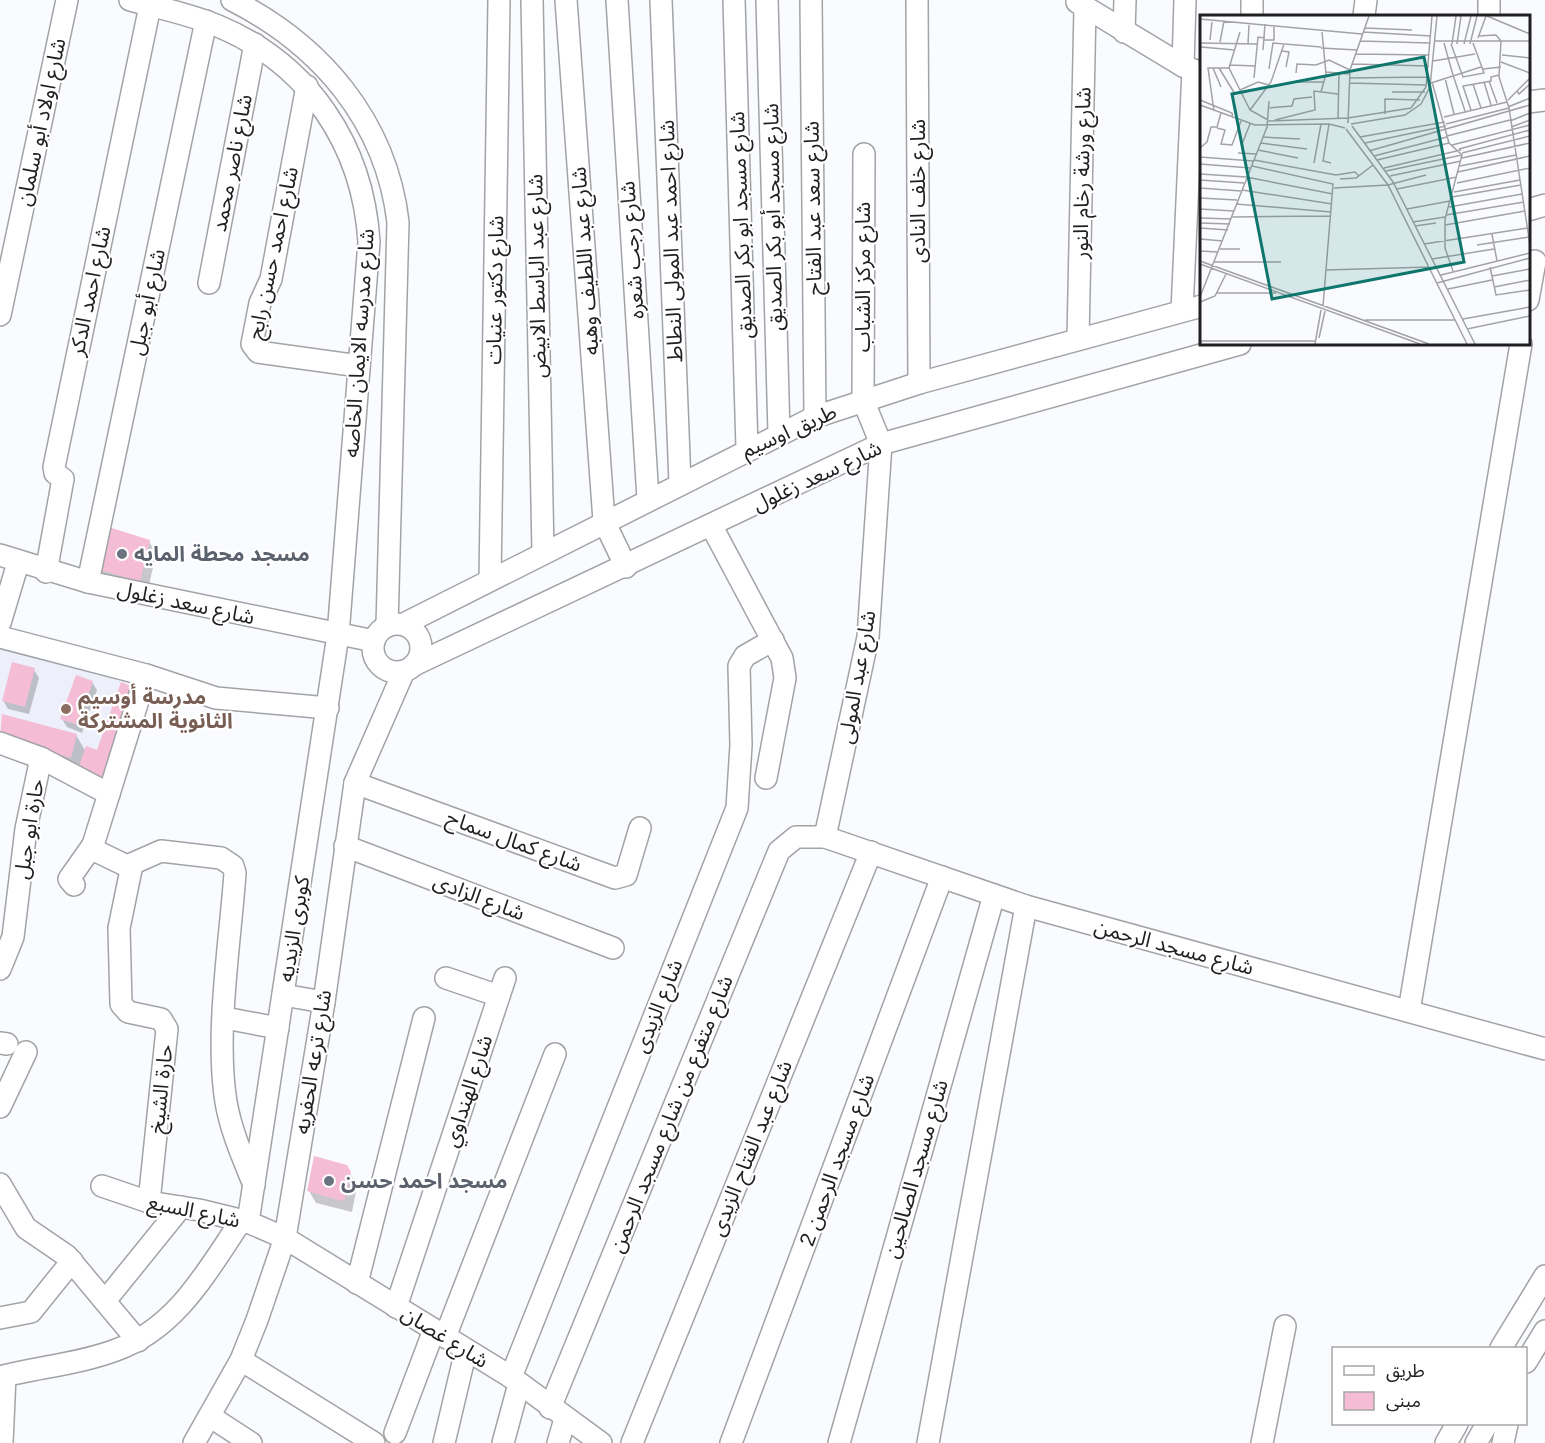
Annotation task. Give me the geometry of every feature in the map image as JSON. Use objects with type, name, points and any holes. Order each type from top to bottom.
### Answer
[{"type":"street","name":"شارع اولاد أبو سلمان","points":[[0,315],[67,0]]},
{"type":"street","name":"شارع أبو جبل","points":[[88,582],[212,24],[231,0]]},
{"type":"street","name":"شارع مدرسه الايمان الخاصه","points":[[231,0],[283,29],[326,67],[356,104],[382,152],[391,178],[398,222],[388,630]]},
{"type":"street","name":"شارع دكتور عنيات","points":[[490,579],[499,0]]},
{"type":"street","name":"شارع عبد الباسط الابيض","points":[[532,0],[543,553]]},
{"type":"street","name":"شارع عبد اللطيف وهبه","points":[[566,0],[604,521]]},
{"type":"street","name":"شارع رجب شعره","points":[[616,0],[648,499]]},
{"type":"street","name":"شارع احمد عبد المولى النطاط","points":[[661,0],[680,483]]},
{"type":"street","name":"شارع مسجد ابو بكر الصديق","points":[[734,0],[747,449]]},
{"type":"street","name":"شارع مسجد أبو بكر الصديق","points":[[767,0],[779,434]]},
{"type":"street","name":"شارع سعد عبد الفتاح","points":[[811,0],[815,417]]},
{"type":"street","name":"شارع خلف النادى","points":[[917,0],[918,383]]},
{"type":"street","points":[[1124,32],[1125,0]]},
{"type":"street","points":[[1185,0],[1192,70],[1192,309]]},
{"type":"street","name":"شارع مدرسه الايمان الخاصه","points":[[140,3],[212,24],[255,44],[282,63],[307,86],[327,112],[347,147],[364,201],[369,242],[338,635]]},
{"type":"street","name":"شارع احمد الدكر","points":[[46,572],[63,479],[62,475],[55,472],[54,467],[140,3]]},
{"type":"street","points":[[1079,4],[1192,70]]},
{"type":"street","name":"شارع ورشة رخام النور","points":[[1078,339],[1079,4]]},
{"type":"street","name":"شارع ناصر محمد","points":[[209,283],[255,44]]},
{"type":"street","name":"شارع احمد حسن رابح","points":[[307,86],[271,279],[260,303],[252,344],[258,352],[359,366]]},
{"type":"street","points":[[1530,102],[1545,100]]},
{"type":"street","name":"شارع مركز الشباب","points":[[863,400],[864,154]]},
{"type":"street","points":[[1530,209],[1545,205]]},
{"type":"street","points":[[1530,290],[1536,261]]},
{"type":"street","name":"طريق اوسيم","points":[[388,630],[815,417],[918,383],[1192,309]]},
{"type":"street","name":"شارع سعد زغلول","points":[[409,668],[881,444],[1236,345]]},
{"type":"street","points":[[1409,1011],[1521,345]]},
{"type":"street","points":[[358,390],[393,393]]},
{"type":"street","points":[[863,400],[881,444]]},
{"type":"street","name":"شارع عبد المولى","points":[[815,836],[868,637],[881,444]]},
{"type":"street","points":[[604,521],[626,567]]},
{"type":"street","points":[[711,525],[782,658],[785,678],[766,778]]},
{"type":"street","points":[[0,623],[9,559]]},
{"type":"street","name":"شارع سعد زغلول","points":[[9,559],[46,572],[88,582],[338,635],[388,630]]},
{"type":"street","points":[[412,629],[420,640],[421,653],[409,668],[390,671],[378,662],[375,656],[388,630],[412,629]]},
{"type":"street","name":"كوبرى الزيديه","points":[[245,1222],[254,1185],[338,635]]},
{"type":"street","points":[[0,638],[146,675],[216,698],[328,708]]},
{"type":"street","name":"شارع الزيدى","points":[[515,1381],[737,808],[741,745],[739,666],[745,656],[773,640]]},
{"type":"street","name":"شارع ترعه الحفريه","points":[[194,1443],[211,1417],[240,1360],[257,1320],[285,1238],[324,1002],[355,783],[409,668]]},
{"type":"street","points":[[74,885],[69,879],[93,845],[146,675]]},
{"type":"street","points":[[0,743],[41,758],[109,794]]},
{"type":"street","name":"حارة ابو جبل","points":[[0,969],[12,938],[26,829],[41,758]]},
{"type":"street","name":"شارع كمال سماح","points":[[355,783],[615,878],[626,875],[640,828]]},
{"type":"street","name":"شارع مسجد الرحمن","points":[[815,836],[871,852],[1026,906],[1545,1049]]},
{"type":"street","name":"شارع متفرع من شارع مسجد الرحمن","points":[[558,1443],[557,1413],[779,851],[786,842],[795,837],[815,836]]},
{"type":"street","points":[[93,845],[96,851],[132,866],[153,852],[160,851],[221,858],[233,866],[235,873],[223,1076],[234,1133],[254,1185]]},
{"type":"street","name":"شارع الزادى","points":[[345,846],[613,948]]},
{"type":"street","name":"شارع عبد الفتاح الزيدى","points":[[632,1443],[871,852]]},
{"type":"street","name":"حارة الشيخ","points":[[132,866],[119,928],[121,1004],[128,1012],[161,1018],[167,1029],[149,1202]]},
{"type":"street","name":"شارع مسجد الرحمن 2","points":[[731,1443],[942,877]]},
{"type":"street","name":"شارع مسجد الصالحين","points":[[839,1443],[994,895]]},
{"type":"street","points":[[928,1443],[1026,906]]},
{"type":"street","name":"شارع الهنداوي","points":[[396,1307],[502,987],[446,978]]},
{"type":"street","points":[[284,995],[324,1002]]},
{"type":"street","points":[[225,1018],[278,1028]]},
{"type":"street","points":[[357,1283],[424,1018]]},
{"type":"street","points":[[0,1107],[11,1046]]},
{"type":"street","points":[[395,1433],[440,1334],[555,1054]]},
{"type":"street","points":[[0,1184],[26,1228],[72,1261],[138,1341]]},
{"type":"street","name":"شارع السبع","points":[[102,1186],[149,1202],[245,1222],[285,1238]]},
{"type":"street","points":[[105,1301],[181,1207]]},
{"type":"street","points":[[2,1432],[2,1377],[115,1351],[138,1341],[180,1307],[245,1222]]},
{"type":"street","name":"شارع غصان","points":[[285,1238],[515,1381],[601,1443]]},
{"type":"street","points":[[0,1318],[31,1312],[72,1261]]},
{"type":"street","points":[[1535,1347],[1506,1341],[1545,1276]]},
{"type":"street","points":[[1262,1443],[1285,1326]]},
{"type":"street","points":[[444,1443],[466,1350]]},
{"type":"street","points":[[240,1360],[374,1443]]},
{"type":"street","points":[[503,1443],[515,1381]]},
{"type":"street","points":[[211,1417],[251,1443]]},
{"type":"street","points":[[1446,1443],[1456,1425]]},
{"type":"street","points":[[1476,1443],[1486,1425]]},
{"type":"street","points":[[1503,1443],[1507,1425]]},
{"type":"shaded area","name":"مدرسة أوسيم الثانوية المشتركة","points":[[0,642],[142,679],[107,788],[0,740]]},
{"type":"building","name":"مسجد محطة المايه","points":[[102,525],[150,540],[140,582],[95,568]]},
{"type":"building","points":[[12,662],[35,668],[25,707],[2,701]]},
{"type":"building","points":[[76,675],[93,681],[78,725],[60,719]]},
{"type":"building","points":[[121,682],[138,689],[106,779],[78,769],[86,746],[97,750]]},
{"type":"building","points":[[2,714],[77,734],[71,758],[0,738]]},
{"type":"building","name":"مسجد احمد حسن","points":[[314,1156],[347,1165],[351,1172],[345,1199],[342,1201],[307,1191]]},
{"type":"place","name":"مسجد محطة المايه","points":[[122,554]]},
{"type":"place","name":"مدرسة أوسيم الثانوية المشتركة","points":[[66,709]]},
{"type":"place","name":"مسجد احمد حسن","points":[[329,1181]]}]
